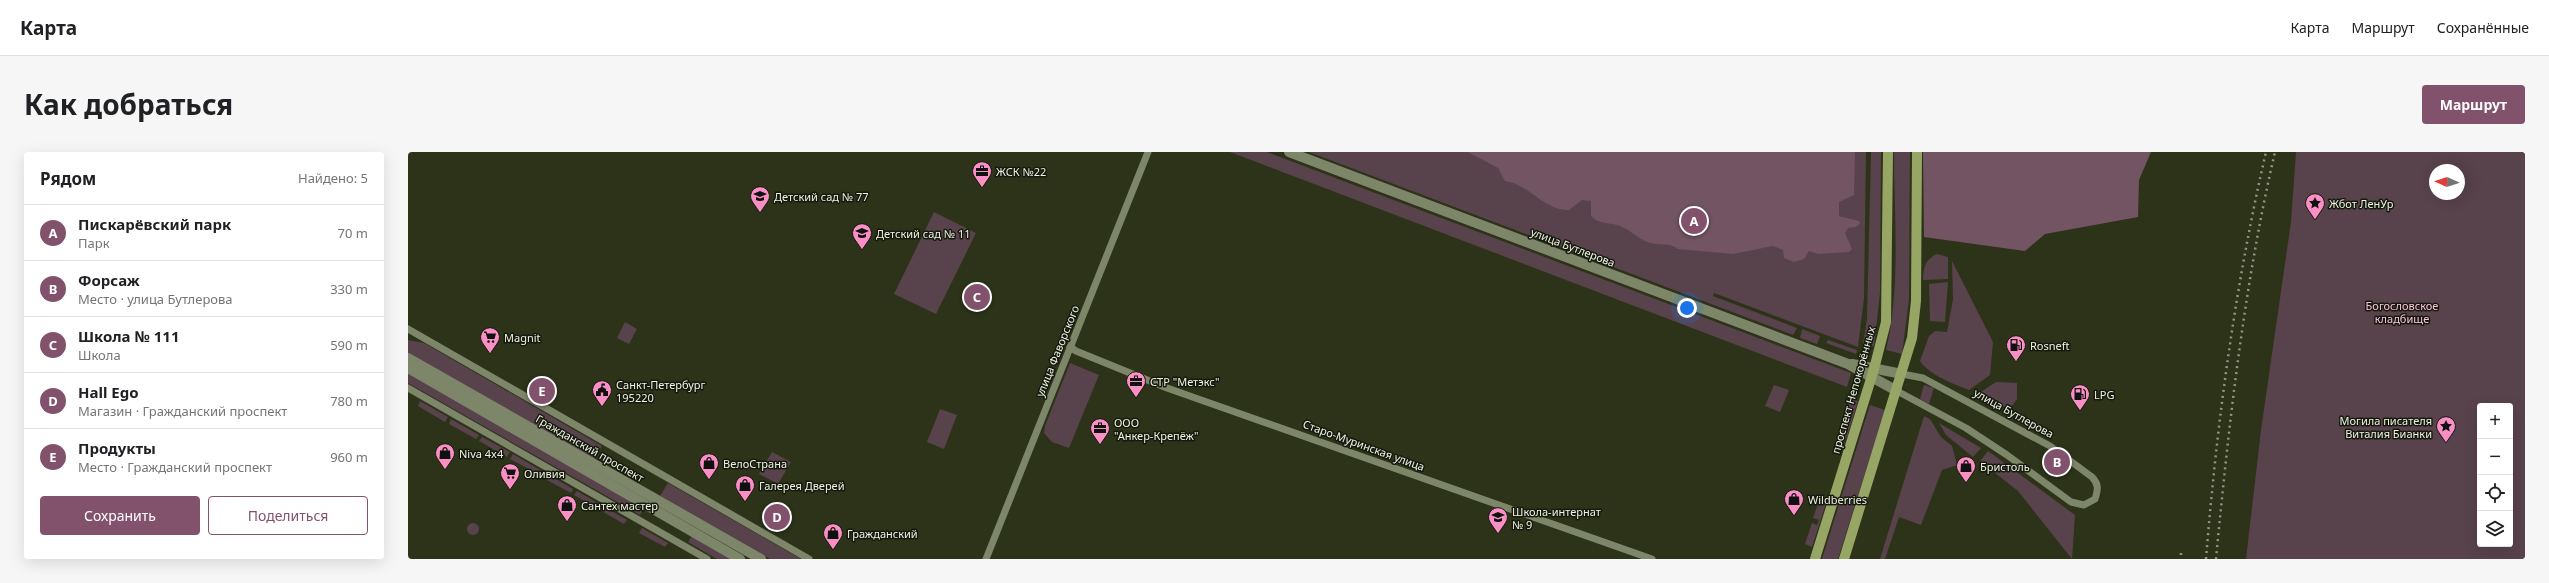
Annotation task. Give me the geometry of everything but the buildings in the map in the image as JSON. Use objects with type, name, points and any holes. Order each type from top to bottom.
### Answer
[{"type":"main road","name":"улица Бутлерова","points":[[1289,152],[1848,364],[1857,364],[1873,373],[1897,391]]},
{"type":"main road","name":"проспект Непокорённых","points":[[1814,559],[1873,373],[1887,307],[1888,152]]},
{"type":"main road","points":[[1844,559],[1897,391],[1915,322],[1917,152]]},
{"type":"main road","name":"Гражданский проспект","points":[[408,358],[761,559]]},
{"type":"main road","name":"Гражданский проспект","points":[[408,368],[740,559]]},
{"type":"main road","name":"улица Бутлерова","points":[[1873,373],[1902,374]]},
{"type":"street","name":"улица Фаворского","points":[[986,559],[1148,152]]},
{"type":"street","points":[[408,329],[809,559]]},
{"type":"street","points":[[408,334],[418,335]]},
{"type":"street","name":"Старо-Муринская улица","points":[[1070,347],[1076,352],[1167,388],[1652,559]]},
{"type":"street","name":"улица Бутлерова","points":[[1897,391],[1966,428],[2007,455],[2071,502],[2084,505],[2095,499],[2097,486],[2092,477],[2050,446],[1923,378],[1902,374]]},
{"type":"street","points":[[408,388],[708,559]]},
{"type":"green space","points":[[1230,152],[1267,152],[1851,373],[1847,387]]},
{"type":"green space","points":[[1309,152],[1866,152],[1864,298],[1858,347],[1714,293],[1713,296],[1797,328],[1793,335]]},
{"type":"green space","points":[[1871,152],[1881,152],[1880,293],[1874,346],[1863,344],[1867,319]]},
{"type":"green space","points":[[1894,152],[1910,152],[1909,300],[1902,354],[1886,350],[1894,302],[1896,252]]},
{"type":"green space","name":"Богословское кладбище","points":[[2296,152],[2525,152],[2525,559],[2246,559],[2261,430],[2291,222]]},
{"type":"green space","points":[[934,212],[976,233],[936,314],[894,294]]},
{"type":"green space","points":[[1937,254],[1948,257],[1948,279],[1923,280],[1927,262]]},
{"type":"green space","points":[[1952,261],[1993,342],[1990,375],[1969,390],[1949,382],[1929,371],[1920,361],[1929,336],[1935,331],[1947,332],[1953,299]]},
{"type":"green space","points":[[1948,282],[1945,322],[1930,321],[1929,284]]},
{"type":"green space","points":[[625,322],[637,329],[629,344],[617,338]]},
{"type":"green space","points":[[1802,329],[1820,336],[1817,344],[1800,338]]},
{"type":"green space","points":[[408,340],[424,343],[602,446],[594,459],[408,353]]},
{"type":"green space","points":[[1828,340],[1857,350],[1856,354],[1826,343]]},
{"type":"green space","points":[[1070,363],[1099,375],[1069,448],[1052,442],[1044,433],[1045,426]]},
{"type":"green space","points":[[408,373],[644,508],[640,515],[408,383]]},
{"type":"green space","points":[[1996,382],[2017,383],[2017,399],[2012,406],[1996,407],[1975,396]]},
{"type":"green space","points":[[1774,385],[1789,390],[1780,412],[1765,406]]},
{"type":"green space","points":[[1924,385],[1934,388],[1929,404],[1920,399]]},
{"type":"green space","points":[[1850,399],[1858,401],[1847,437],[1839,448],[1837,447]]},
{"type":"green space","points":[[420,401],[448,417],[445,422],[418,406]]},
{"type":"green space","points":[[1870,405],[1885,410],[1838,559],[1822,559]]},
{"type":"green space","points":[[940,409],[957,415],[944,449],[927,442]]},
{"type":"green space","points":[[1924,416],[1930,419],[1941,437],[1952,446],[1957,465],[1942,470],[1921,525],[1899,517],[1885,559],[1880,559]]},
{"type":"green space","points":[[451,419],[479,435],[476,439],[449,424]]},
{"type":"green space","points":[[1939,423],[1981,448],[1973,457],[1946,435]]},
{"type":"green space","points":[[482,437],[510,452],[507,457],[479,441]]},
{"type":"green space","points":[[1988,451],[2075,515],[2072,559],[2018,491],[1980,461]]},
{"type":"green space","points":[[772,452],[791,462],[778,484],[759,474]]},
{"type":"green space","points":[[513,454],[542,471],[540,475],[510,459]]},
{"type":"green space","points":[[546,473],[573,489],[571,493],[543,478]]},
{"type":"green space","points":[[668,483],[801,559],[770,559],[660,496]]},
{"type":"green space","points":[[577,491],[627,520],[624,524],[574,495]]},
{"type":"green space","points":[[1821,495],[1828,497],[1812,547],[1805,544],[1812,523],[1817,525],[1819,520],[1813,518]]},
{"type":"green space","points":[[473,523],[477,525],[479,529],[477,533],[473,535],[469,533],[467,529],[469,525]]},
{"type":"green space","points":[[642,528],[668,543],[665,547],[639,533]]},
{"type":"green space","points":[[692,536],[733,559],[717,559],[688,542]]},
{"type":"shaded area","points":[[1468,152],[1855,152],[1854,195],[1839,202],[1839,216],[1859,221],[1860,224],[1856,227],[1848,228],[1845,233],[1852,249],[1849,252],[1818,254],[1809,251],[1804,259],[1794,262],[1784,258],[1783,250],[1773,246],[1733,254],[1678,249],[1668,245],[1650,243],[1620,226],[1597,221],[1591,216],[1591,201],[1582,200],[1569,210],[1552,206],[1522,187],[1505,181],[1498,168]]},
{"type":"shaded area","points":[[1923,152],[2151,152],[2139,180],[2138,217],[2045,234],[2025,251],[1924,237]]},
{"type":"railway","points":[[2206,559],[2210,508],[2228,354],[2245,253],[2266,152]]},
{"type":"railway","points":[[2216,559],[2226,457],[2246,303],[2264,202],[2275,152]]},
{"type":"railway","points":[[2181,553],[2181,559]]},
{"type":"place","name":"ЖСК №22","points":[[982,188]]},
{"type":"place","name":"Детский сад № 77","points":[[760,213]]},
{"type":"place","name":"Жбот ЛенУр","points":[[2315,220]]},
{"type":"place","name":"Пискарёвский парк","points":[[1694,221]]},
{"type":"place","name":"Детский сад № 11","points":[[862,250]]},
{"type":"place","name":"Школа № 111","points":[[977,297]]},
{"type":"place","name":"Magnit","points":[[490,354]]},
{"type":"place","name":"Rosneft","points":[[2016,362]]},
{"type":"place","name":"Продукты","points":[[542,391]]},
{"type":"place","name":"СТР \"Метэкс\"","points":[[1136,398]]},
{"type":"place","name":"Санкт-Петербург 195220","points":[[602,407]]},
{"type":"place","name":"LPG","points":[[2080,411]]},
{"type":"place","name":"Могила писателя Виталия Бианки","points":[[2446,443]]},
{"type":"place","name":"ООО \"Анкер-Крепёж\"","points":[[1100,445]]},
{"type":"place","name":"Форсаж","points":[[2057,462]]},
{"type":"place","name":"Niva 4x4","points":[[445,470]]},
{"type":"place","name":"ВелоСтрана","points":[[709,480]]},
{"type":"place","name":"Бристоль","points":[[1966,483]]},
{"type":"place","name":"Оливия","points":[[510,490]]},
{"type":"place","name":"Галерея Дверей","points":[[745,502]]},
{"type":"place","name":"Wildberries","points":[[1794,516]]},
{"type":"place","name":"Hall Ego","points":[[777,517]]},
{"type":"place","name":"Сантех мастер","points":[[567,522]]},
{"type":"place","name":"Школа-интернат № 9","points":[[1498,534]]},
{"type":"place","name":"Гражданский","points":[[833,550]]}]
